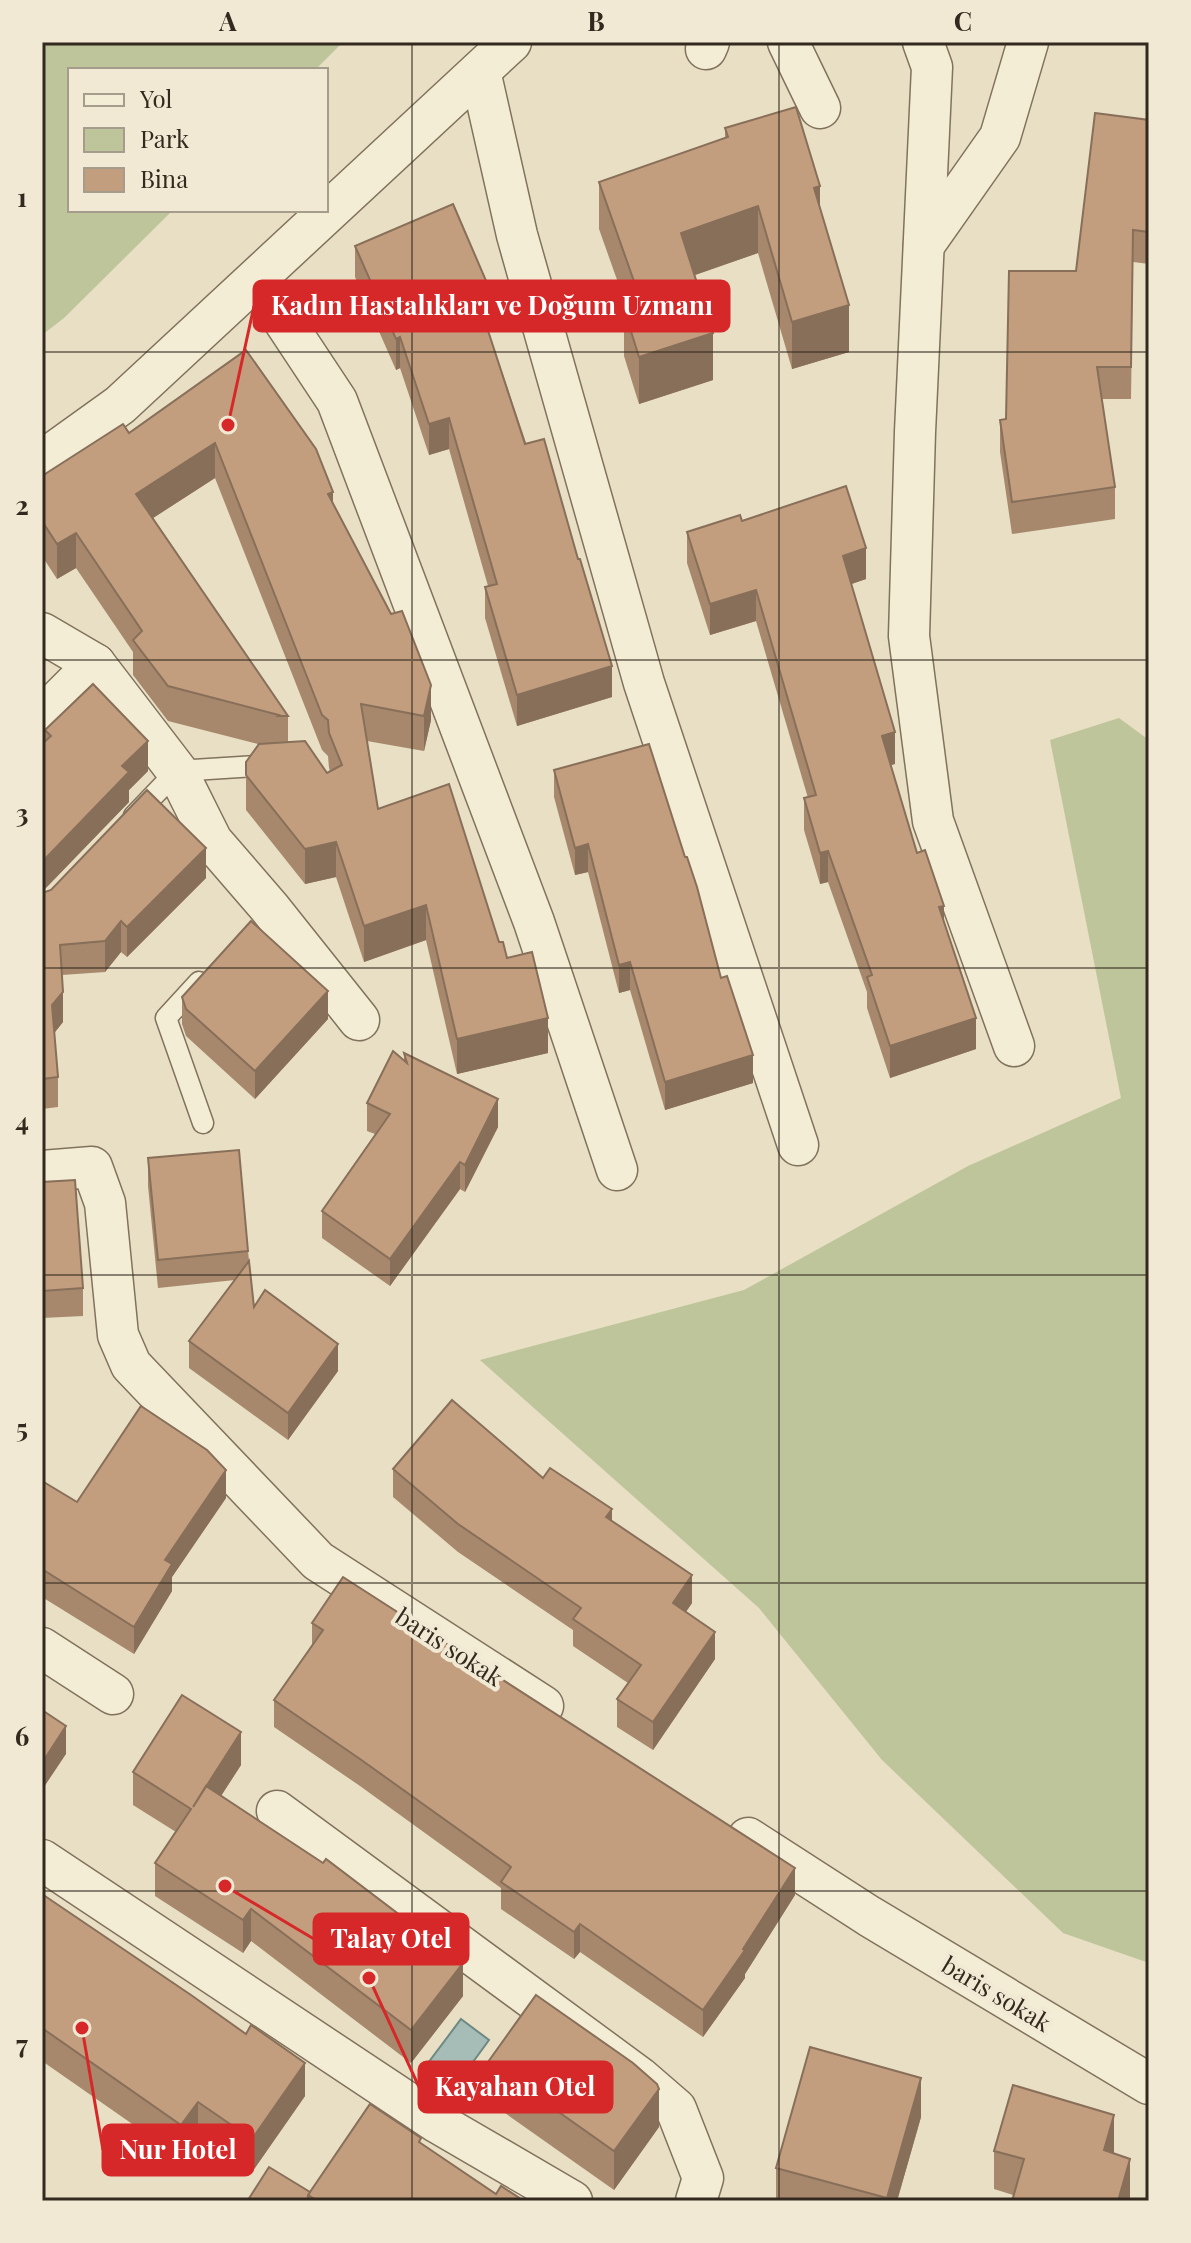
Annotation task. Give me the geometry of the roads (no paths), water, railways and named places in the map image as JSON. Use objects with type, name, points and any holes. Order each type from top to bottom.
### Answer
[{"type":"street","points":[[42,461],[120,405],[511,42]]},
{"type":"street","points":[[788,42],[820,108]]},
{"type":"street","points":[[923,42],[932,67],[909,636],[933,821],[1014,1046]]},
{"type":"street","points":[[924,245],[1000,137],[1028,42]]},
{"type":"street","points":[[480,71],[517,235],[644,683],[798,1145]]},
{"type":"street","points":[[257,280],[337,401],[534,922],[617,1170]]},
{"type":"street","points":[[42,633],[95,664],[177,771],[212,841],[263,912],[359,1020]]},
{"type":"street","points":[[42,717],[95,664]]},
{"type":"street","name":"baris sokak","points":[[42,1171],[92,1167],[105,1203],[118,1335],[131,1365],[318,1561],[573,1726]]},
{"type":"street","points":[[42,1648],[113,1694]]},
{"type":"street","points":[[277,1811],[639,2077],[676,2109],[703,2178],[696,2201]]},
{"type":"street","name":"baris sokak","points":[[721,1821],[869,1916],[1149,2084]]},
{"type":"street","points":[[42,1860],[438,2123],[572,2201]]},
{"type":"lane","points":[[125,825],[177,771],[286,764]]},
{"type":"lane","points":[[203,1123],[166,1018],[217,962]]},
{"type":"water","points":[[461,2019],[489,2040],[454,2088],[425,2067]]},
{"type":"place","name":"Kadın Hastalıkları ve Doğum Uzmanı","points":[[228,425]]},
{"type":"place","name":"Talay Otel","points":[[225,1886]]},
{"type":"place","name":"Kayahan Otel","points":[[369,1978]]},
{"type":"place","name":"Nur Hotel","points":[[82,2028]]}]
